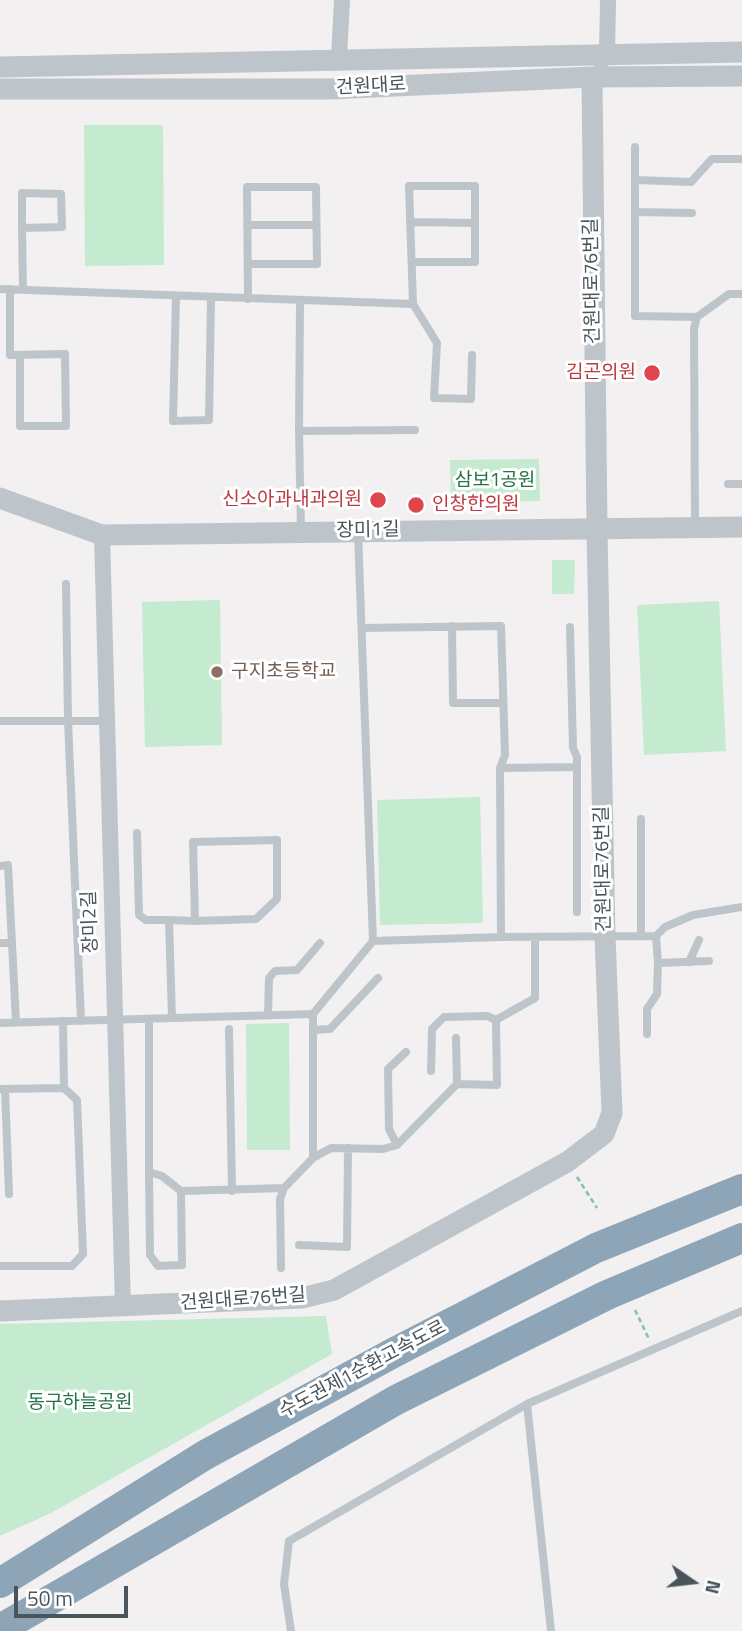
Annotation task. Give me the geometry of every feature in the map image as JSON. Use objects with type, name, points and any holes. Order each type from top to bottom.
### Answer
[{"type":"highway","name":"수도권제1순환고속도로","points":[[0,1583],[205,1455],[395,1352],[596,1248],[742,1189]]},
{"type":"highway","points":[[0,1629],[396,1400],[607,1295],[742,1238]]},
{"type":"street","points":[[339,58],[342,0]]},
{"type":"street","points":[[592,76],[607,52],[608,0]]},
{"type":"street","name":"건원대로","points":[[0,67],[607,52],[742,52]]},
{"type":"street","name":"건원대로","points":[[0,89],[330,89],[592,76],[742,76]]},
{"type":"street","name":"건원대로76번길","points":[[0,1311],[123,1308],[302,1298],[334,1290],[567,1162],[604,1135],[612,1113],[605,937],[597,530],[592,76]]},
{"type":"street","name":"장미1길","points":[[0,498],[102,535],[742,527]]},
{"type":"street","name":"장미2길","points":[[102,535],[123,1308]]},
{"type":"lane","points":[[635,147],[635,316],[697,317],[729,294],[742,294]]},
{"type":"lane","points":[[636,180],[691,182],[712,159],[742,159]]},
{"type":"lane","points":[[412,262],[475,262],[475,186],[409,186],[413,304],[436,343],[434,398],[471,399],[472,355]]},
{"type":"lane","points":[[248,264],[317,264],[316,187],[247,187],[248,299]]},
{"type":"lane","points":[[22,228],[62,227],[61,194],[22,193],[22,228],[23,290]]},
{"type":"lane","points":[[636,212],[692,213]]},
{"type":"lane","points":[[410,222],[475,223]]},
{"type":"lane","points":[[247,225],[316,225]]},
{"type":"lane","points":[[0,289],[413,304]]},
{"type":"lane","points":[[10,289],[10,355],[65,354],[66,426],[20,426],[20,355]]},
{"type":"lane","points":[[176,297],[173,421],[209,420],[211,298]]},
{"type":"lane","points":[[300,301],[301,533]]},
{"type":"lane","points":[[695,528],[694,328],[697,317]]},
{"type":"lane","points":[[299,430],[415,430]]},
{"type":"lane","points":[[728,484],[742,484]]},
{"type":"lane","points":[[313,1158],[313,1014],[373,941],[358,530]]},
{"type":"lane","points":[[66,584],[68,721],[81,1021]]},
{"type":"lane","points":[[452,626],[453,703],[503,703]]},
{"type":"lane","points":[[362,628],[501,626],[505,755],[500,768],[500,937]]},
{"type":"lane","points":[[570,627],[573,748],[578,757],[577,912]]},
{"type":"lane","points":[[0,721],[106,721]]},
{"type":"lane","points":[[500,768],[577,767]]},
{"type":"lane","points":[[641,819],[641,936]]},
{"type":"lane","points":[[137,833],[139,915],[146,920],[195,921],[256,919],[277,899],[277,840],[193,842],[195,921]]},
{"type":"lane","points":[[0,866],[8,865],[16,1022]]},
{"type":"lane","points":[[373,941],[656,936],[665,927],[693,915],[742,907]]},
{"type":"lane","points":[[169,919],[172,1018]]},
{"type":"lane","points":[[648,1034],[647,1009],[657,994],[656,936]]},
{"type":"lane","points":[[496,1020],[535,998],[535,938]]},
{"type":"lane","points":[[689,962],[699,940]]},
{"type":"lane","points":[[0,943],[11,943]]},
{"type":"lane","points":[[268,1014],[270,978],[275,971],[297,970],[320,943]]},
{"type":"lane","points":[[658,963],[709,961]]},
{"type":"lane","points":[[313,1030],[330,1029],[378,978]]},
{"type":"lane","points":[[0,1023],[313,1014]]},
{"type":"lane","points":[[432,1071],[432,1029],[444,1017],[487,1016],[496,1020]]},
{"type":"lane","points":[[149,1020],[150,1255],[158,1266],[182,1265],[181,1191]]},
{"type":"lane","points":[[457,1084],[497,1085],[496,1020]]},
{"type":"lane","points":[[63,1021],[64,1088]]},
{"type":"lane","points":[[229,1029],[232,1191]]},
{"type":"lane","points":[[281,1268],[280,1199],[284,1188],[313,1158],[331,1148],[383,1149],[397,1145],[457,1084],[456,1038]]},
{"type":"lane","points":[[397,1145],[389,1129],[388,1069],[406,1052]]},
{"type":"lane","points":[[0,1266],[72,1266],[83,1254],[77,1100],[64,1088],[3,1089],[4,1159],[9,1194]]},
{"type":"lane","points":[[299,1245],[348,1247],[348,1148]]},
{"type":"lane","points":[[149,1172],[162,1176],[181,1191],[284,1188]]},
{"type":"lane","points":[[291,1631],[284,1584],[289,1541],[527,1405],[742,1311]]},
{"type":"lane","points":[[527,1405],[551,1631]]},
{"type":"path","points":[[567,1162],[597,1208]]},
{"type":"path","points":[[635,1310],[654,1350]]},
{"type":"green space","points":[[84,125],[163,125],[164,265],[85,266]]},
{"type":"green space","name":"삼보1공원","points":[[539,459],[540,501],[451,503],[450,460]]},
{"type":"green space","points":[[552,560],[575,560],[574,594],[552,594]]},
{"type":"green space","points":[[220,600],[222,745],[145,747],[142,602]]},
{"type":"green space","points":[[719,601],[726,751],[644,755],[637,605]]},
{"type":"green space","points":[[480,797],[483,923],[380,925],[377,800]]},
{"type":"green space","points":[[289,1023],[290,1150],[247,1150],[246,1024]]},
{"type":"green space","name":"동구하늘공원","points":[[326,1316],[332,1354],[51,1513],[0,1536],[0,1324]]},
{"type":"place","name":"김곤의원","points":[[652,373]]},
{"type":"place","name":"신소아과내과의원","points":[[378,500]]},
{"type":"place","name":"인창한의원","points":[[416,505]]},
{"type":"place","name":"구지초등학교","points":[[217,672]]}]
